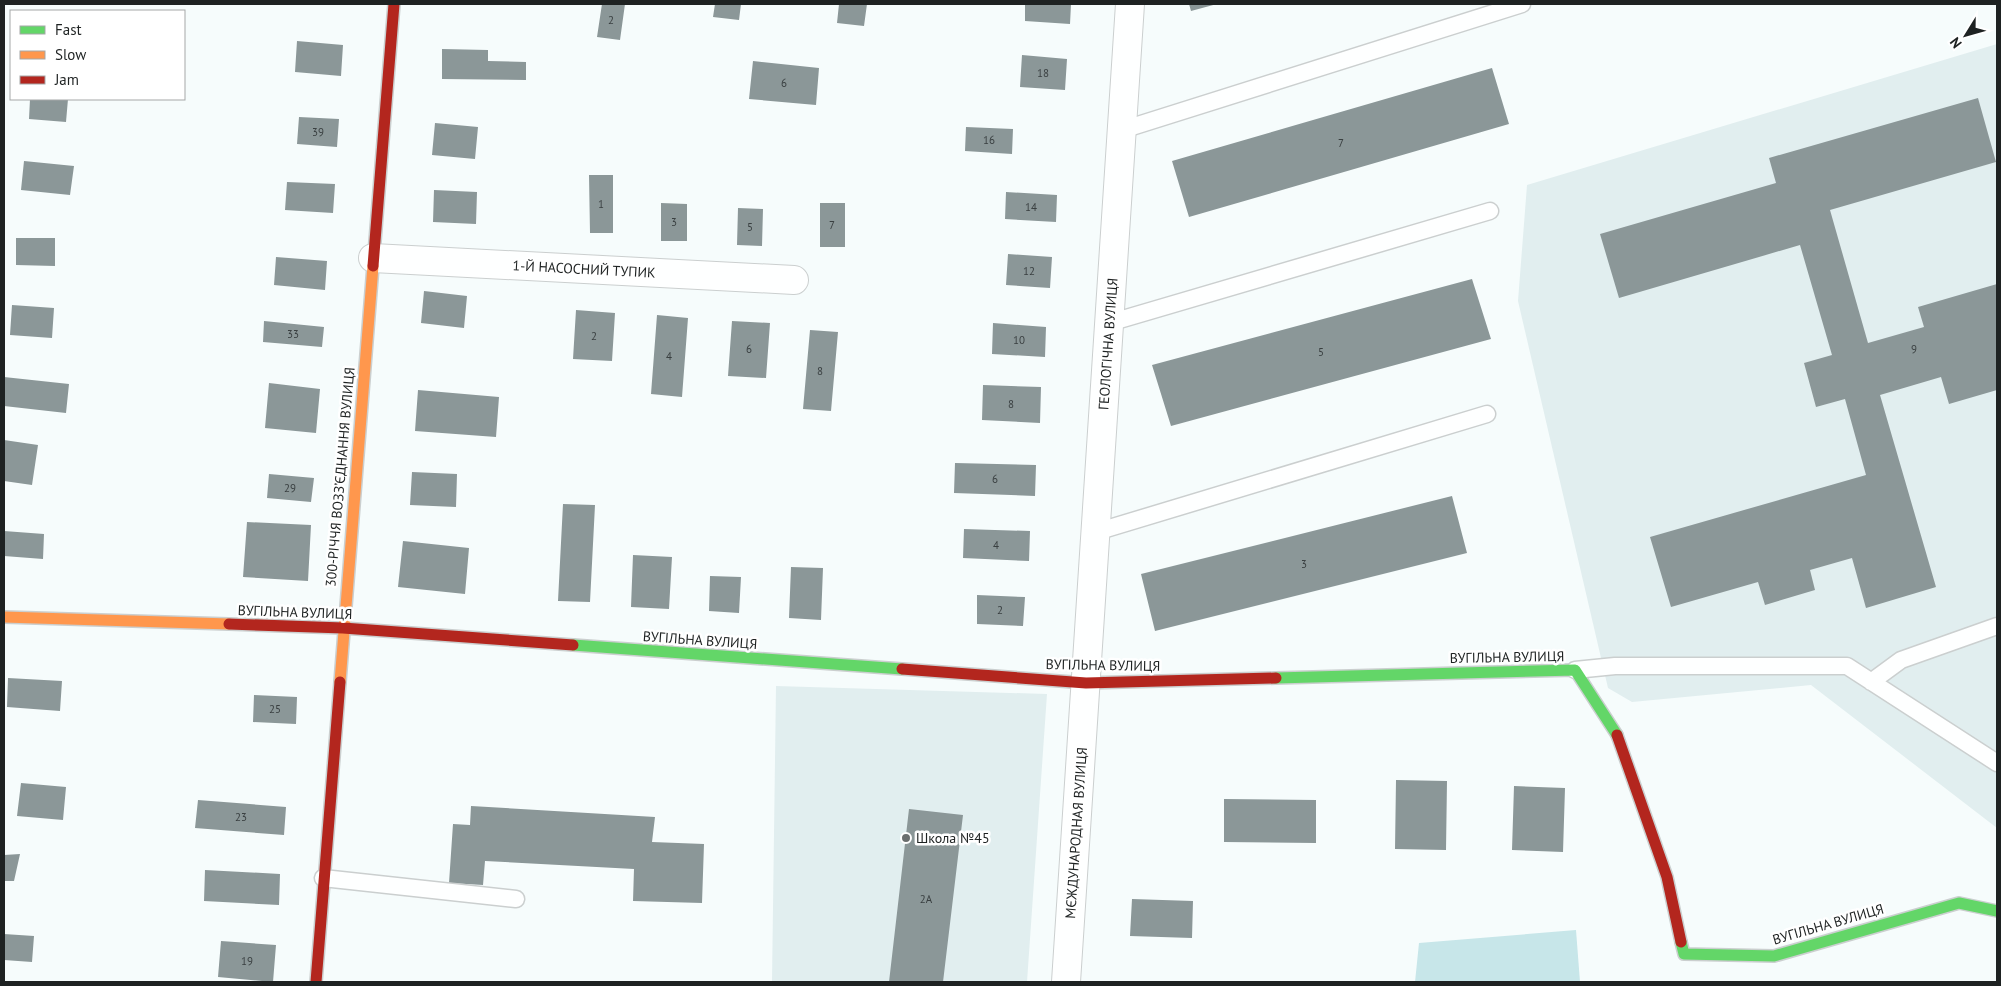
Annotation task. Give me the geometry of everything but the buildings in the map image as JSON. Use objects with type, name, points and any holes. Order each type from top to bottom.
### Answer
[{"type":"street","name":"300-РІЧЧЯ ВОЗЗ’ЄДНАННЯ ВУЛИЦЯ","points":[[316,982],[394,4]]},
{"type":"street","name":"ГЕОЛОГІЧНА ВУЛИЦЯ","points":[[1086,683],[1130,4]]},
{"type":"street","name":"1-Й НАСОСНИЙ ТУПИК","points":[[373,258],[794,280]]},
{"type":"street","name":"ВУГІЛЬНА ВУЛИЦЯ","points":[[4,617],[343,628],[1086,683],[1575,670],[1616,733],[1667,878],[1684,954],[1774,956],[1959,903],[1997,911]]},
{"type":"street","name":"МЄЖДУНАРОДНАЯ ВУЛИЦЯ","points":[[1066,982],[1086,683]]},
{"type":"lane","points":[[1122,130],[1522,4]]},
{"type":"lane","points":[[1109,323],[1490,211]]},
{"type":"lane","points":[[1096,532],[1487,414]]},
{"type":"lane","points":[[1871,682],[1901,660],[1997,626]]},
{"type":"lane","points":[[1575,670],[1615,666],[1847,666],[1997,763]]},
{"type":"lane","points":[[323,878],[516,899]]},
{"type":"shaded area","points":[[1997,44],[1997,828],[1811,685],[1632,702],[1608,688],[1518,301],[1527,185]]},
{"type":"shaded area","name":"Школа №45","points":[[776,686],[1047,694],[1027,982],[772,982]]},
{"type":"shaded area","points":[[1576,930],[1580,982],[1415,982],[1419,943]]},
{"type":"traffic: fast","points":[[573,645],[902,669]]},
{"type":"traffic: fast","points":[[1276,678],[1575,670],[1617,735]]},
{"type":"traffic: fast","points":[[1681,942],[1684,954],[1774,956],[1959,903],[1997,911]]},
{"type":"traffic: slow","points":[[340,682],[373,266]]},
{"type":"traffic: slow","points":[[4,617],[229,624]]},
{"type":"traffic: jam","points":[[373,266],[394,4]]},
{"type":"traffic: jam","points":[[229,624],[343,628],[573,645]]},
{"type":"traffic: jam","points":[[902,669],[1086,683],[1276,678]]},
{"type":"traffic: jam","points":[[316,982],[340,682]]},
{"type":"traffic: jam","points":[[1617,735],[1667,877],[1681,942]]},
{"type":"place","name":"Школа №45","points":[[906,838]]}]
